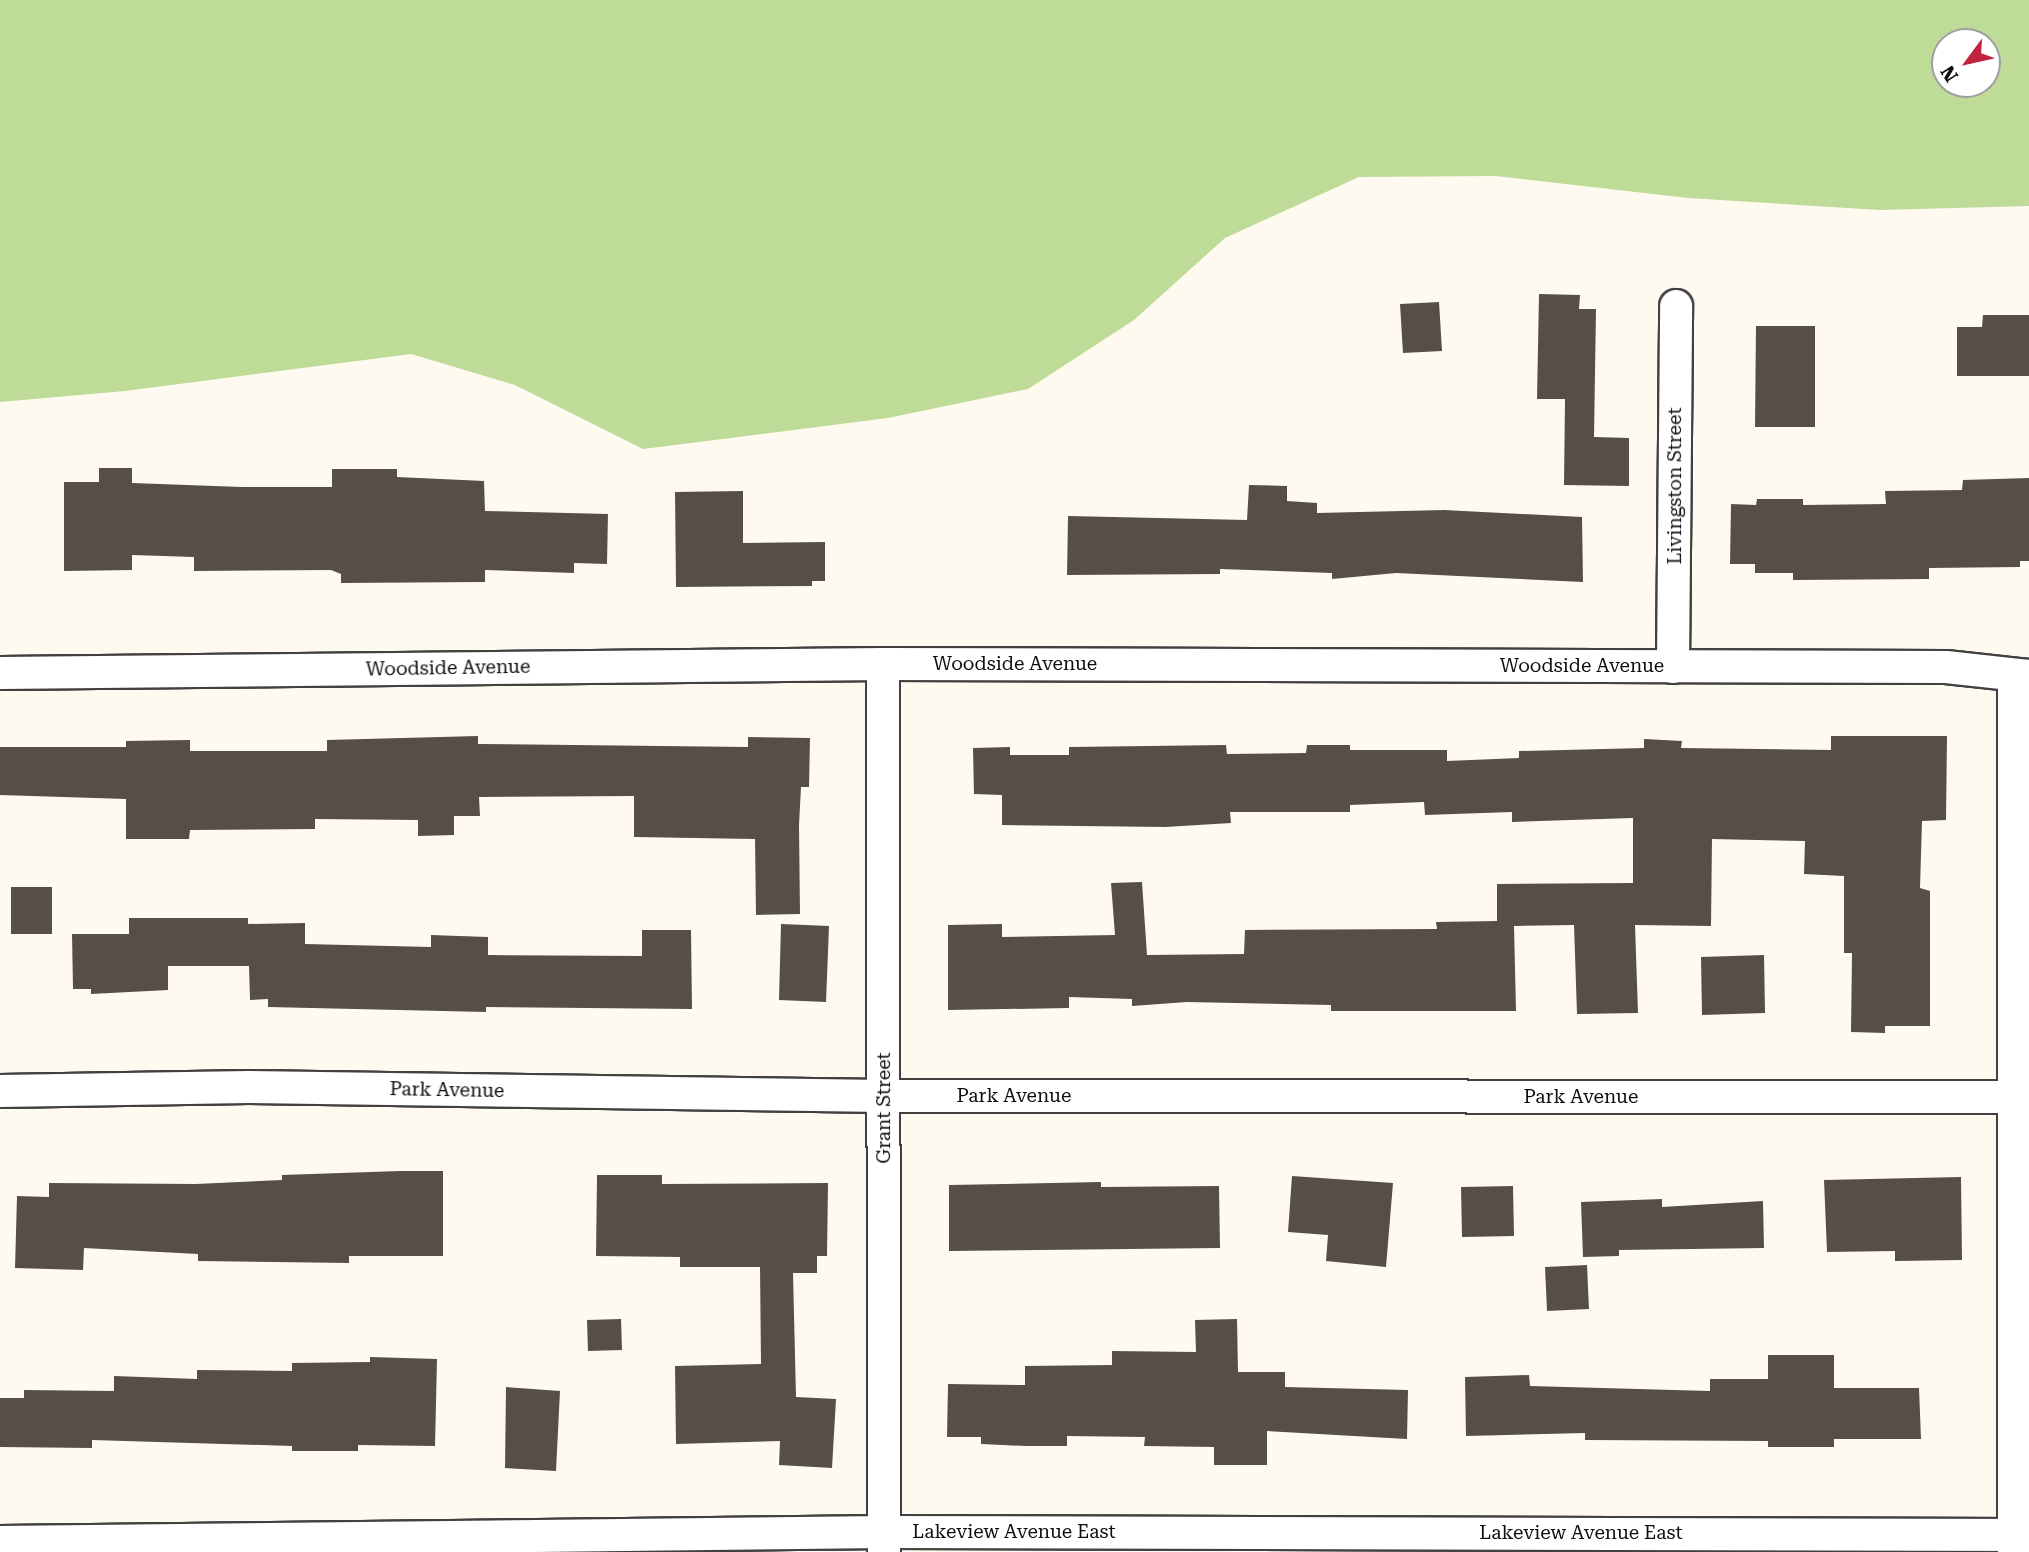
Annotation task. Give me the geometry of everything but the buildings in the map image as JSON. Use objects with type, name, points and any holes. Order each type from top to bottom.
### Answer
[{"type":"street","name":"Livingston Street","points":[[1674,667],[1676,306]]},
{"type":"street","name":"Woodside Avenue","points":[[0,673],[883,664],[1946,667],[2021,676]]},
{"type":"street","name":"Grant Street","points":[[883,664],[884,1542]]},
{"type":"street","points":[[2019,1540],[2021,676]]},
{"type":"street","name":"Park Avenue","points":[[0,1091],[249,1087],[884,1096],[2022,1097]]},
{"type":"street","name":"Lakeview Avenue East","points":[[0,1542],[2019,1540]]},
{"type":"green space","points":[[0,0],[2029,0],[2029,206],[1880,210],[1688,198],[1496,176],[1359,177],[1225,238],[1134,320],[1028,389],[888,418],[643,449],[515,385],[411,354],[125,391],[0,402]]}]
